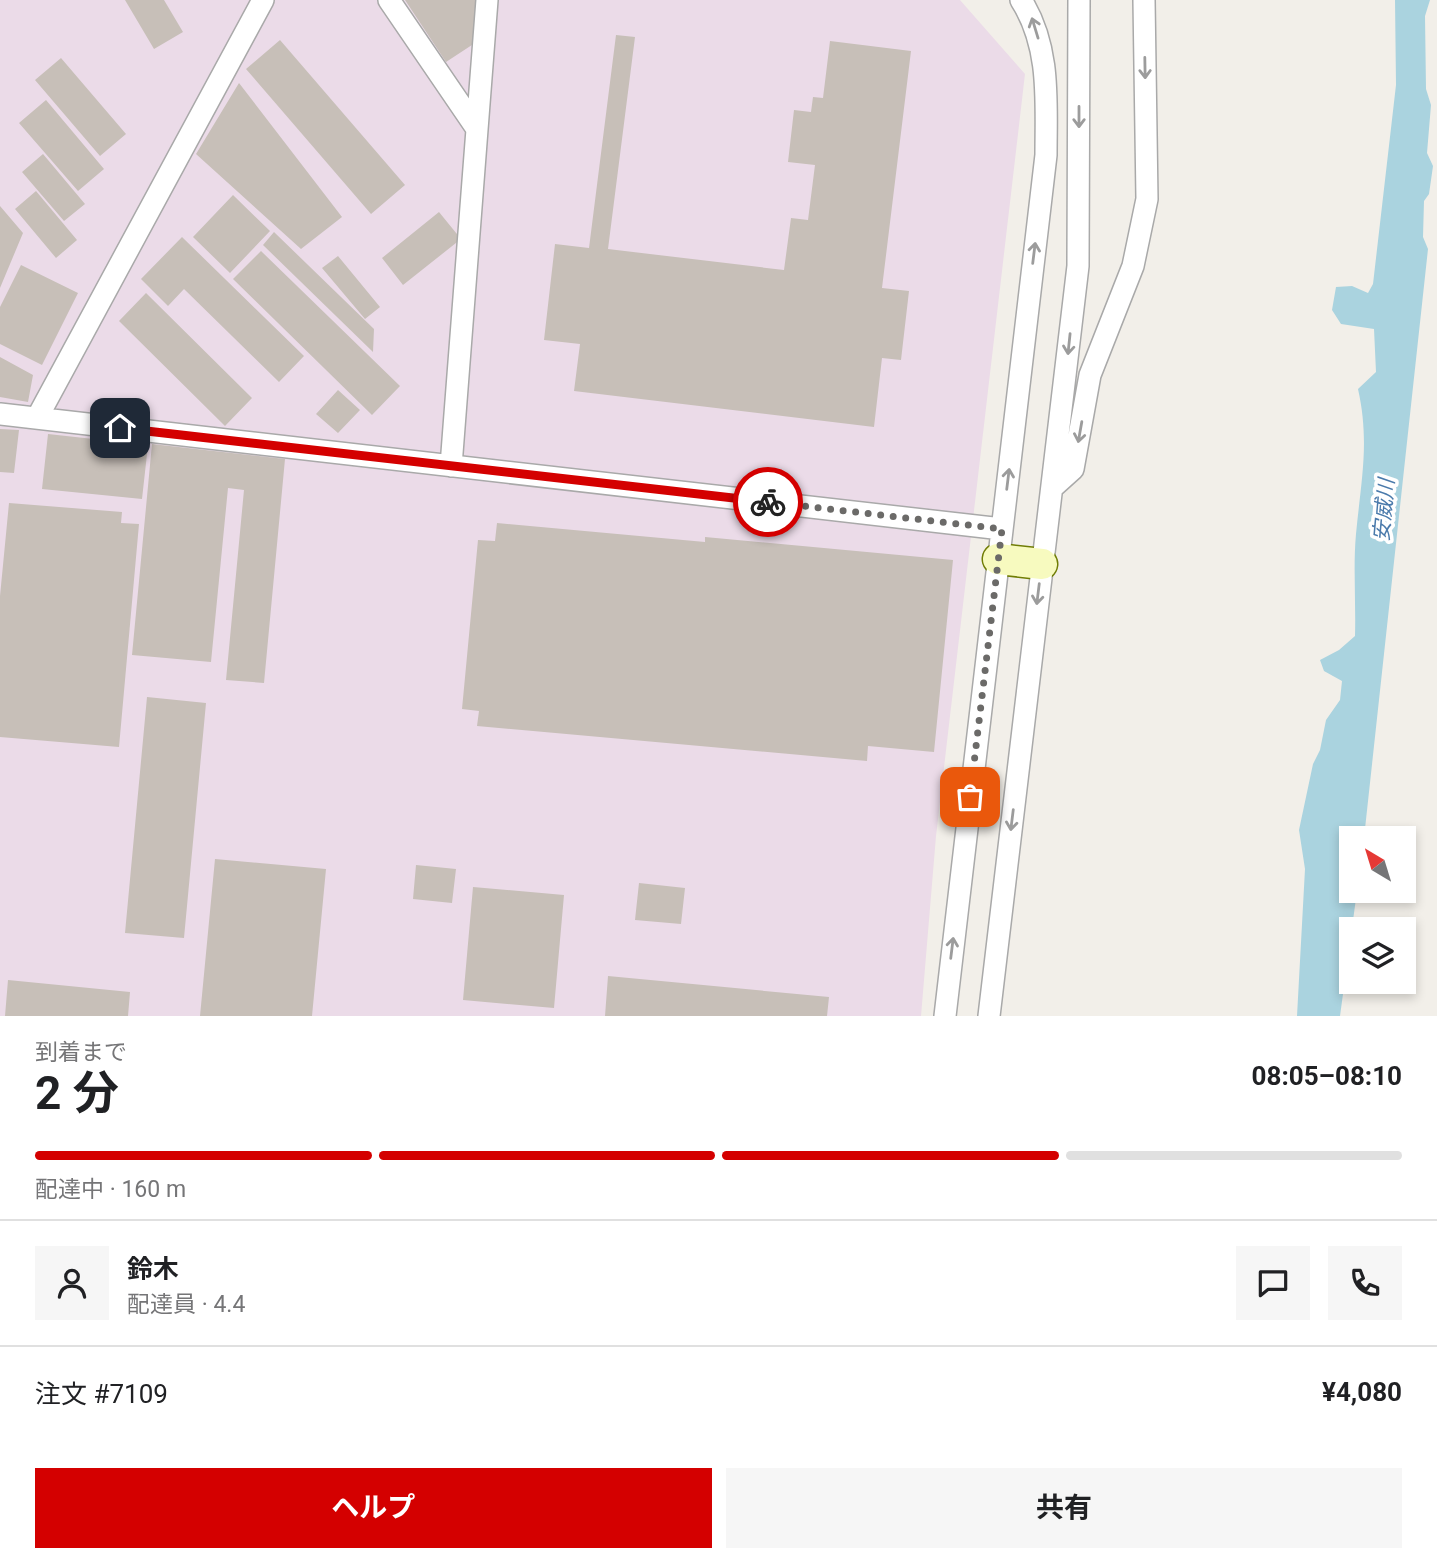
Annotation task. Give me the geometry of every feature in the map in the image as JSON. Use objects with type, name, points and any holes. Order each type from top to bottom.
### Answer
[{"type":"street","points":[[37,418],[263,0]]},
{"type":"street","points":[[389,0],[477,129]]},
{"type":"street","points":[[452,466],[487,0]]},
{"type":"street","points":[[945,1016],[1046,155],[1047,77],[1035,21],[1021,0]]},
{"type":"street","points":[[989,1016],[1078,266],[1079,0]]},
{"type":"street","points":[[1053,487],[1073,469],[1090,375],[1133,266],[1147,199],[1144,0]]},
{"type":"street","points":[[0,414],[1002,529]]},
{"type":"street","points":[[998,559],[1042,564]]},
{"type":"shaded area","points":[[0,0],[960,0],[1025,74],[936,836],[921,1016],[0,1016]]},
{"type":"water","name":"安威川","points":[[1395,0],[1430,0],[1425,16],[1426,89],[1431,105],[1427,153],[1433,166],[1429,194],[1424,201],[1423,237],[1428,249],[1365,826],[1339,826],[1339,903],[1355,903],[1353,917],[1339,917],[1339,994],[1343,994],[1340,1016],[1297,1016],[1305,869],[1299,830],[1313,764],[1320,750],[1326,720],[1340,700],[1342,681],[1324,671],[1320,660],[1339,650],[1355,636],[1355,546],[1364,444],[1358,389],[1376,372],[1374,329],[1341,324],[1332,310],[1336,287],[1352,286],[1368,293],[1373,284],[1396,85]]},
{"type":"building","points":[[125,0],[164,0],[183,32],[154,49]]},
{"type":"building","points":[[405,0],[478,0],[475,43],[446,62]]},
{"type":"building","points":[[616,35],[635,37],[608,249],[784,270],[791,218],[808,220],[815,165],[788,162],[794,110],[811,112],[813,97],[823,98],[830,41],[911,51],[882,288],[909,291],[901,360],[882,358],[874,427],[574,391],[580,344],[544,340],[555,244],[589,248]]},
{"type":"building","points":[[280,40],[405,185],[371,214],[246,69]]},
{"type":"building","points":[[61,58],[126,134],[100,156],[35,80]]},
{"type":"building","points":[[239,83],[342,217],[301,249],[196,154]]},
{"type":"building","points":[[46,100],[104,169],[78,191],[19,123]]},
{"type":"building","points":[[43,154],[85,204],[64,221],[22,172]]},
{"type":"building","points":[[36,191],[77,240],[56,258],[15,209]]},
{"type":"building","points":[[233,195],[270,231],[230,273],[193,237]]},
{"type":"building","points":[[0,206],[23,233],[0,288]]},
{"type":"building","points":[[439,212],[461,239],[403,285],[382,258]]},
{"type":"building","points":[[274,232],[374,329],[373,352],[263,245]]},
{"type":"building","points":[[182,237],[304,356],[279,382],[184,289],[168,306],[141,279]]},
{"type":"building","points":[[261,251],[400,386],[372,415],[233,279]]},
{"type":"building","points":[[338,256],[380,307],[365,319],[322,268]]},
{"type":"building","points":[[21,265],[78,293],[42,365],[0,344],[0,307]]},
{"type":"building","points":[[146,293],[252,398],[225,426],[119,321]]},
{"type":"building","points":[[0,357],[33,375],[28,402],[0,397]]},
{"type":"building","points":[[338,390],[360,410],[338,433],[316,414]]},
{"type":"building","points":[[0,429],[19,430],[14,473],[0,472]]},
{"type":"building","points":[[48,434],[148,445],[142,499],[42,489]]},
{"type":"building","points":[[152,444],[285,459],[264,683],[226,680],[244,490],[228,488],[211,662],[132,655]]},
{"type":"building","points":[[9,503],[122,512],[121,523],[139,524],[119,747],[0,737],[0,596]]},
{"type":"building","points":[[497,523],[705,542],[705,537],[953,560],[934,752],[868,746],[867,761],[477,726],[479,711],[462,709],[478,540],[495,541]]},
{"type":"building","points":[[147,697],[206,703],[184,938],[125,933]]},
{"type":"building","points":[[215,859],[326,869],[312,1016],[200,1016]]},
{"type":"building","points":[[416,865],[456,869],[452,903],[413,899]]},
{"type":"building","points":[[639,883],[685,888],[681,924],[635,920]]},
{"type":"building","points":[[473,887],[564,895],[554,1008],[463,1000]]},
{"type":"building","points":[[608,976],[829,997],[827,1016],[605,1016]]},
{"type":"building","points":[[8,980],[130,992],[128,1016],[5,1016]]},
{"type":"way so far","points":[[768,502],[1002,529],[970,797]]},
{"type":"route","points":[[120,428],[768,502]]}]
